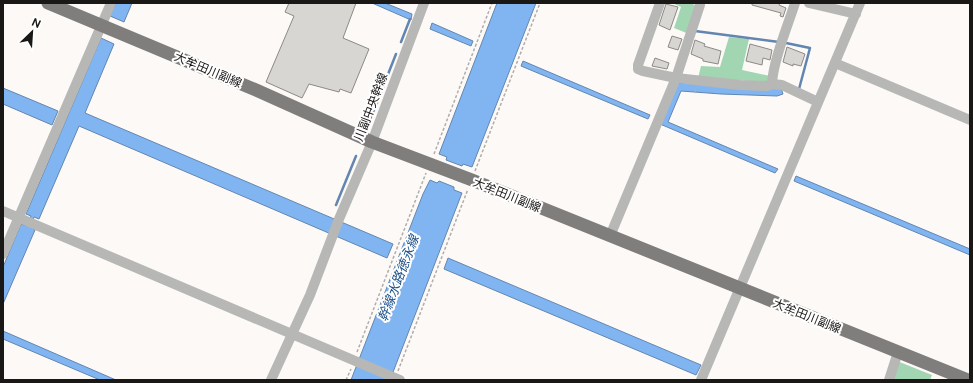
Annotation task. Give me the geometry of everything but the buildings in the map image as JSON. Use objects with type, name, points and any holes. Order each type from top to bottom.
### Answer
[{"type":"main road","name":"大牟田川副線","points":[[48,3],[256,90],[372,142],[472,180],[968,380]]},
{"type":"street","points":[[3,254],[26,221],[111,3]]},
{"type":"street","name":"川副中央幹線","points":[[292,335],[310,295],[331,237],[372,142],[424,3]]},
{"type":"street","points":[[660,3],[638,65],[638,69],[676,78],[740,85],[782,85],[818,102]]},
{"type":"street","points":[[772,84],[772,77],[795,3]]},
{"type":"street","points":[[809,3],[856,14]]},
{"type":"street","points":[[701,380],[860,3]]},
{"type":"street","points":[[610,236],[676,78],[700,5]]},
{"type":"street","points":[[835,63],[970,120]]},
{"type":"street","points":[[3,211],[398,379]]},
{"type":"street","points":[[271,380],[292,335]]},
{"type":"street","points":[[889,380],[898,352]]},
{"type":"path","points":[[346,380],[492,3]]},
{"type":"path","points":[[398,379],[540,3]]},
{"type":"green space","points":[[672,3],[690,3],[695,5],[689,34],[674,28],[681,7]]},
{"type":"green space","points":[[729,37],[749,39],[742,70],[770,76],[768,82],[698,78],[701,66],[720,67]]},
{"type":"green space","points":[[897,361],[932,375],[930,380],[891,380]]},
{"type":"water","points":[[116,3],[132,3],[124,22],[110,16]]},
{"type":"water","points":[[372,3],[385,3],[412,14],[411,20]]},
{"type":"water","points":[[497,3],[536,3],[472,167],[463,164],[462,166],[446,160],[447,157],[439,154]]},
{"type":"water","points":[[432,23],[473,41],[471,46],[430,29]]},
{"type":"water","points":[[101,38],[114,44],[85,113],[393,244],[387,258],[79,126],[39,219],[34,217],[30,227],[35,230],[3,304],[3,267],[21,224],[27,226],[31,216],[26,214]]},
{"type":"water","points":[[523,61],[650,115],[648,119],[521,66]]},
{"type":"water","points":[[678,83],[781,88],[783,94],[777,96],[681,91],[668,122],[778,169],[775,173],[660,124]]},
{"type":"water","points":[[3,88],[58,111],[52,125],[3,104]]},
{"type":"water","points":[[796,176],[970,249],[970,255],[794,181]]},
{"type":"water","name":"幹線水路徳永線","points":[[430,180],[437,183],[439,181],[454,187],[454,190],[462,193],[390,380],[351,380],[423,194]]},
{"type":"water","points":[[448,258],[701,365],[696,375],[444,269]]},
{"type":"water","points":[[3,331],[116,380],[100,380],[3,339]]},
{"type":"waterway","points":[[401,42],[410,19]]},
{"type":"waterway","points":[[695,31],[779,42]]},
{"type":"waterway","points":[[786,43],[810,48],[799,89]]},
{"type":"waterway","points":[[381,92],[396,54]]},
{"type":"waterway","points":[[370,119],[377,103]]},
{"type":"waterway","points":[[336,205],[356,156]]}]
